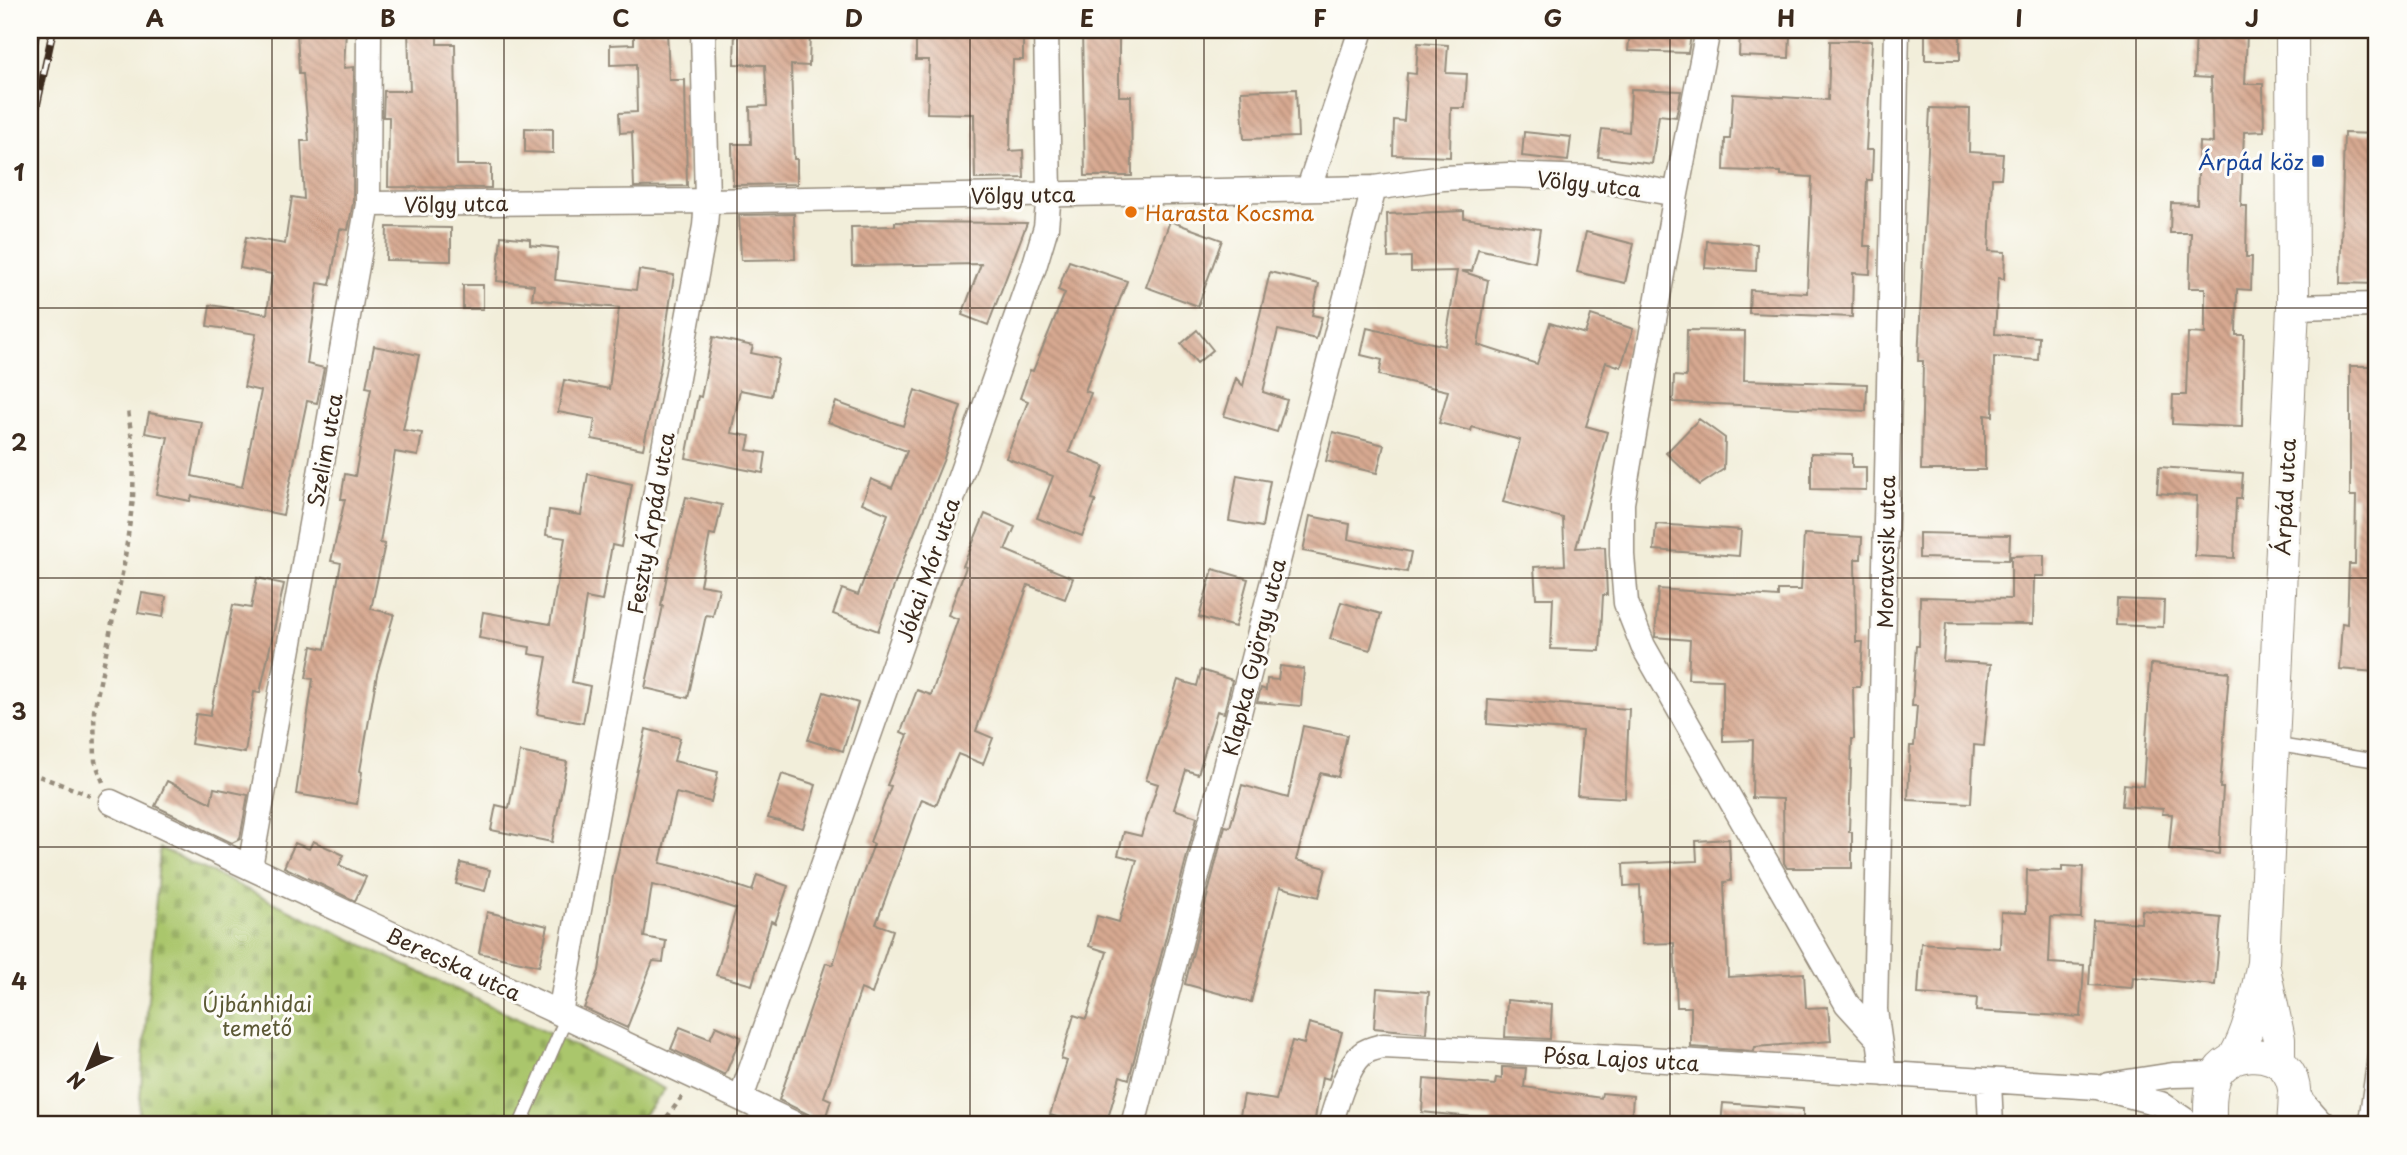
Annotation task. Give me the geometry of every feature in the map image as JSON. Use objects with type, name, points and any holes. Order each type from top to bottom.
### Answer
[{"type":"street","name":"Szelim utca","points":[[250,867],[368,204],[369,30]]},
{"type":"street","name":"Feszty Árpád utca","points":[[564,1014],[702,239],[707,201],[703,30]]},
{"type":"street","name":"Jókai Mór utca","points":[[741,1098],[1046,227],[1049,193],[1046,30]]},
{"type":"street","points":[[1309,188],[1361,30]]},
{"type":"street","points":[[1708,30],[1676,194],[1622,503],[1626,603],[1643,646],[1847,1004],[1878,1038]]},
{"type":"street","name":"Moravcsik utca","points":[[1884,1074],[1875,1010],[1897,30]]},
{"type":"street","name":"Árpád utca","points":[[2210,1125],[2211,1088],[2243,1043],[2263,963],[2293,307],[2292,30]]},
{"type":"street","name":"Völgy utca","points":[[368,204],[707,201],[1374,188],[1443,178],[1509,175],[1588,178],[1676,194]]},
{"type":"street","name":"Klapka György utca","points":[[1133,1125],[1374,188]]},
{"type":"street","points":[[2293,307],[2377,305]]},
{"type":"street","name":"Berecska utca","points":[[111,802],[797,1125]]},
{"type":"street","name":"Árpád utca","points":[[2263,963],[2277,1029],[2279,1062]]},
{"type":"street","name":"Pósa Lajos utca","points":[[1330,1125],[1340,1090],[1360,1055],[1369,1049],[1383,1046],[1633,1058],[2096,1087]]},
{"type":"street","points":[[2096,1087],[2225,1066],[2268,1056],[2279,1062],[2293,1081],[2293,1125]]},
{"type":"street","points":[[1989,1082],[1991,1125]]},
{"type":"street","points":[[2096,1087],[2161,1104],[2192,1125]]},
{"type":"street","points":[[2295,1093],[2320,1121],[2328,1125]]},
{"type":"lane","points":[[2273,744],[2377,761]]},
{"type":"lane","points":[[520,1125],[564,1014]]},
{"type":"lane","points":[[2366,1114],[2377,1034]]},
{"type":"path","points":[[111,802],[95,761],[94,711],[124,564],[133,499],[134,456],[128,410]]},
{"type":"path","points":[[30,773],[111,802]]},
{"type":"path","points":[[661,1125],[697,1077]]},
{"type":"green space","name":"Újbánhidai temető","points":[[160,848],[665,1089],[636,1125],[138,1125]]},
{"type":"building","points":[[297,30],[346,30],[344,68],[354,67],[353,203],[348,230],[340,229],[330,285],[318,283],[307,364],[324,368],[317,403],[307,401],[283,515],[192,496],[190,501],[156,494],[168,437],[145,433],[149,413],[202,422],[192,476],[242,487],[261,391],[244,387],[256,334],[207,326],[210,305],[267,314],[272,274],[240,268],[246,237],[285,244],[292,197],[304,199],[301,141],[309,141],[303,74],[299,74]]},
{"type":"building","points":[[408,30],[437,30],[437,44],[455,44],[457,165],[491,165],[491,188],[388,187],[389,117],[383,117],[384,91],[410,91]]},
{"type":"building","points":[[634,30],[667,30],[669,80],[685,80],[687,186],[634,187],[632,132],[620,133],[619,113],[637,112],[636,64],[610,65],[610,45],[634,44]]},
{"type":"building","points":[[735,30],[810,32],[809,66],[791,65],[797,184],[733,185],[732,144],[751,144],[750,107],[767,106],[765,65],[734,64]]},
{"type":"building","points":[[1023,30],[1023,60],[1013,60],[1010,151],[1023,150],[1024,178],[975,179],[974,114],[927,113],[929,60],[916,60],[916,33]]},
{"type":"building","points":[[1082,30],[1119,30],[1119,96],[1131,96],[1132,176],[1085,176]]},
{"type":"building","points":[[1630,30],[1692,30],[1688,53],[1628,51]]},
{"type":"building","points":[[1925,30],[1960,30],[1960,60],[1925,60]]},
{"type":"building","points":[[1740,31],[1790,34],[1789,58],[1739,56]]},
{"type":"building","points":[[2196,31],[2247,33],[2245,84],[2263,84],[2264,131],[2244,132],[2241,206],[2247,206],[2246,257],[2252,257],[2251,290],[2237,289],[2236,335],[2244,335],[2242,427],[2172,424],[2173,395],[2186,395],[2188,333],[2205,334],[2205,288],[2189,288],[2191,233],[2170,233],[2171,203],[2197,204],[2199,142],[2213,143],[2211,78],[2194,77]]},
{"type":"building","points":[[1830,41],[1872,41],[1866,150],[1873,150],[1872,180],[1867,180],[1864,246],[1871,246],[1870,274],[1853,273],[1852,317],[1749,313],[1750,290],[1807,293],[1812,177],[1781,175],[1781,172],[1724,170],[1725,139],[1730,139],[1733,94],[1828,100]]},
{"type":"building","points":[[1418,43],[1448,45],[1446,73],[1467,74],[1465,108],[1451,108],[1450,157],[1393,155],[1394,120],[1404,121],[1407,73],[1416,74]]},
{"type":"building","points":[[1296,89],[1298,137],[1244,139],[1241,91]]},
{"type":"building","points":[[1631,89],[1681,91],[1676,117],[1659,115],[1652,164],[1598,157],[1602,129],[1629,132]]},
{"type":"building","points":[[1930,108],[1970,109],[1969,152],[2003,154],[2001,178],[1992,178],[1989,251],[2005,252],[2004,279],[1998,278],[1995,334],[2039,337],[2038,360],[1994,357],[1993,416],[1985,415],[1985,470],[1921,470],[1923,361],[1918,361]]},
{"type":"building","points":[[525,128],[553,129],[553,153],[525,152]]},
{"type":"building","points":[[1524,132],[1571,137],[1568,161],[1522,156]]},
{"type":"building","points":[[2344,133],[2377,134],[2377,284],[2340,283]]},
{"type":"building","points":[[1464,211],[1464,218],[1540,229],[1535,262],[1478,249],[1472,271],[1461,271],[1488,280],[1478,345],[1537,364],[1550,323],[1585,334],[1591,315],[1633,329],[1621,367],[1606,362],[1586,426],[1607,432],[1576,548],[1605,547],[1607,595],[1603,595],[1600,651],[1551,649],[1553,598],[1536,598],[1534,567],[1565,565],[1563,518],[1503,502],[1520,440],[1472,427],[1471,431],[1439,423],[1448,391],[1379,375],[1382,360],[1361,355],[1367,328],[1445,346],[1457,271],[1411,272],[1411,257],[1388,258],[1387,214]]},
{"type":"building","points":[[794,214],[795,259],[741,260],[739,215]]},
{"type":"building","points":[[1170,221],[1222,240],[1198,306],[1146,287]]},
{"type":"building","points":[[895,222],[1027,223],[988,325],[962,315],[981,264],[852,266],[851,227],[895,226]]},
{"type":"building","points":[[387,227],[451,228],[451,261],[386,260]]},
{"type":"building","points":[[1586,232],[1634,244],[1625,283],[1577,272]]},
{"type":"building","points":[[501,236],[530,239],[530,245],[558,248],[555,280],[636,290],[639,270],[674,275],[660,369],[643,449],[592,439],[595,419],[558,412],[564,380],[609,389],[619,308],[532,299],[534,285],[497,281]]},
{"type":"building","points":[[1707,241],[1757,244],[1756,271],[1705,268]]},
{"type":"building","points":[[1069,261],[1127,281],[1085,391],[1091,393],[1069,452],[1104,466],[1092,499],[1096,500],[1082,536],[1037,518],[1053,476],[1006,458],[1028,401],[1020,398],[1030,370],[1033,371],[1065,293],[1058,290]]},
{"type":"building","points":[[1270,272],[1319,284],[1312,315],[1322,317],[1316,339],[1278,330],[1263,392],[1287,400],[1277,432],[1224,416],[1236,378],[1243,386]]},
{"type":"building","points":[[463,285],[483,285],[483,309],[463,309]]},
{"type":"building","points":[[1197,330],[1213,350],[1197,363],[1181,344]]},
{"type":"building","points":[[1687,330],[1745,331],[1744,380],[1867,384],[1866,411],[1673,402],[1674,376],[1686,377]]},
{"type":"building","points":[[713,337],[753,346],[751,353],[779,359],[771,396],[740,390],[731,433],[750,436],[747,450],[766,453],[763,473],[686,458]]},
{"type":"building","points":[[374,346],[419,355],[403,430],[422,433],[418,456],[395,452],[380,543],[385,544],[371,609],[394,614],[377,674],[357,804],[296,794],[313,679],[306,678],[312,646],[325,649],[341,563],[331,561],[345,499],[341,499],[345,474],[355,476],[371,388],[366,387]]},
{"type":"building","points":[[2350,366],[2377,366],[2376,672],[2339,669],[2342,623],[2347,624],[2349,564],[2355,564],[2356,496],[2350,496]]},
{"type":"building","points":[[915,390],[961,406],[943,461],[878,631],[833,614],[842,589],[858,595],[888,514],[862,503],[871,479],[892,488],[907,451],[828,422],[836,402],[903,426]]},
{"type":"building","points":[[1699,419],[1725,438],[1724,469],[1700,485],[1666,453]]},
{"type":"building","points":[[1333,432],[1384,445],[1377,473],[1326,461]]},
{"type":"building","points":[[1811,453],[1852,454],[1852,467],[1866,467],[1866,490],[1811,489]]},
{"type":"building","points":[[2159,467],[2243,473],[2241,499],[2236,499],[2234,558],[2195,556],[2197,496],[2157,493]]},
{"type":"building","points":[[588,474],[632,484],[621,547],[612,545],[602,601],[586,598],[572,682],[590,686],[583,723],[537,714],[547,657],[529,654],[530,647],[479,638],[483,612],[550,624],[565,538],[546,535],[549,510],[581,515]]},
{"type":"building","points":[[1237,475],[1270,481],[1262,527],[1229,521]]},
{"type":"building","points":[[686,497],[722,505],[715,535],[710,534],[700,585],[719,588],[713,616],[706,615],[688,698],[645,688],[670,560]]},
{"type":"building","points":[[985,514],[1015,527],[1005,550],[1073,578],[1065,599],[1028,585],[976,731],[993,738],[983,764],[958,754],[936,805],[922,799],[876,924],[893,930],[872,994],[861,989],[824,1097],[831,1100],[824,1122],[779,1100],[826,963],[833,965],[874,844],[870,842],[891,786],[887,785],[908,735],[901,732],[917,690],[931,695],[958,619],[948,615],[966,567],[963,566]]},
{"type":"building","points":[[1310,516],[1350,524],[1348,539],[1411,552],[1407,572],[1303,551]]},
{"type":"building","points":[[1656,524],[1741,530],[1739,556],[1654,550]]},
{"type":"building","points":[[1919,533],[2010,535],[2009,560],[1919,558]]},
{"type":"building","points":[[1804,534],[1862,537],[1861,559],[1855,559],[1856,642],[1863,642],[1860,687],[1853,687],[1854,739],[1849,832],[1852,832],[1852,868],[1787,868],[1784,863],[1783,799],[1752,798],[1753,740],[1723,741],[1723,680],[1688,679],[1690,640],[1655,637],[1658,589],[1778,597],[1778,590],[1801,590]]},
{"type":"building","points":[[2044,555],[2044,576],[2034,576],[2033,624],[1946,623],[1943,661],[1991,664],[1984,746],[1974,745],[1971,803],[1908,800],[1910,746],[1914,746],[1917,706],[1912,706],[1916,646],[1919,646],[1920,597],[2011,599],[2011,556]]},
{"type":"building","points":[[1213,569],[1248,579],[1235,627],[1199,617]]},
{"type":"building","points":[[257,578],[284,584],[260,693],[254,692],[245,753],[191,744],[196,714],[210,716],[233,605],[251,608]]},
{"type":"building","points":[[142,593],[166,597],[163,617],[138,613]]},
{"type":"building","points":[[2117,599],[2164,601],[2163,627],[2116,625]]},
{"type":"building","points":[[1341,602],[1381,614],[1370,650],[1330,639]]},
{"type":"building","points":[[2151,664],[2229,672],[2220,788],[2223,788],[2219,854],[2169,849],[2172,814],[2162,814],[2163,809],[2122,806],[2124,784],[2143,786]]},
{"type":"building","points":[[1280,666],[1304,669],[1301,706],[1257,702],[1261,688],[1266,690],[1267,679],[1278,680]]},
{"type":"building","points":[[1201,670],[1232,680],[1224,713],[1217,711],[1198,774],[1186,770],[1174,809],[1197,817],[1129,1079],[1120,1076],[1106,1125],[1083,1125],[1050,1115],[1067,1061],[1061,1059],[1074,1015],[1086,1019],[1107,952],[1089,946],[1097,916],[1119,922],[1137,860],[1118,855],[1124,832],[1141,836],[1158,784],[1146,780],[1178,680],[1197,686]]},
{"type":"building","points":[[824,692],[858,703],[843,751],[808,740]]},
{"type":"building","points":[[1488,699],[1629,709],[1625,798],[1577,795],[1582,731],[1487,724]]},
{"type":"building","points":[[1303,726],[1347,735],[1338,777],[1320,773],[1296,860],[1326,868],[1319,897],[1280,887],[1251,1002],[1185,984],[1225,826],[1230,827],[1242,785],[1288,798]]},
{"type":"building","points":[[646,729],[680,738],[674,761],[718,772],[711,802],[676,793],[660,863],[694,871],[752,891],[757,875],[788,886],[775,923],[771,921],[752,985],[716,975],[736,909],[689,893],[652,885],[644,937],[666,941],[663,962],[653,961],[627,1028],[584,1008],[599,971],[613,876]]},
{"type":"building","points":[[520,752],[567,762],[552,842],[491,830],[496,805],[509,808]]},
{"type":"building","points":[[782,774],[816,785],[803,828],[768,818]]},
{"type":"building","points":[[167,781],[211,803],[214,788],[248,795],[240,839],[232,843],[155,806]]},
{"type":"building","points":[[1729,839],[1731,881],[1724,882],[1728,977],[1804,973],[1806,1008],[1828,1007],[1831,1041],[1755,1047],[1754,1051],[1691,1047],[1691,1007],[1677,1007],[1674,943],[1642,944],[1640,885],[1624,886],[1623,864],[1697,861],[1696,841]]},
{"type":"building","points":[[313,841],[344,855],[339,865],[366,877],[355,901],[284,867],[295,843],[309,849]]},
{"type":"building","points":[[461,863],[490,870],[485,891],[456,884]]},
{"type":"building","points":[[2062,866],[2083,867],[2081,918],[2051,917],[2049,963],[2084,965],[2081,1017],[1976,1011],[1977,998],[1918,994],[1921,943],[2000,948],[2001,912],[2026,913],[2027,870],[2062,871]]},
{"type":"building","points":[[2142,910],[2221,918],[2215,985],[2133,977],[2132,988],[2089,985],[2093,920],[2141,923]]},
{"type":"building","points":[[487,912],[548,926],[539,966],[479,953]]},
{"type":"building","points":[[1377,988],[1429,992],[1426,1033],[1374,1028]]},
{"type":"building","points":[[1507,1000],[1552,1004],[1550,1039],[1505,1037]]},
{"type":"building","points":[[1309,1023],[1342,1032],[1329,1079],[1322,1077],[1314,1125],[1238,1125],[1244,1095],[1276,1100],[1292,1041],[1304,1044]]},
{"type":"building","points":[[716,1026],[741,1037],[725,1075],[671,1049],[680,1027],[710,1039]]},
{"type":"building","points":[[1502,1067],[1526,1068],[1524,1087],[1601,1098],[1602,1093],[1633,1096],[1631,1125],[1491,1125],[1492,1119],[1422,1112],[1424,1079],[1495,1085],[1496,1078],[1502,1079]]},
{"type":"building","points":[[1723,1103],[1803,1109],[1803,1125],[1721,1125]]},
{"type":"railway","points":[[30,62],[37,30]]},
{"type":"railway","points":[[30,137],[53,30]]},
{"type":"place","name":"Árpád köz","points":[[2318,161]]},
{"type":"place","name":"Harasta Kocsma","points":[[1131,212]]}]
